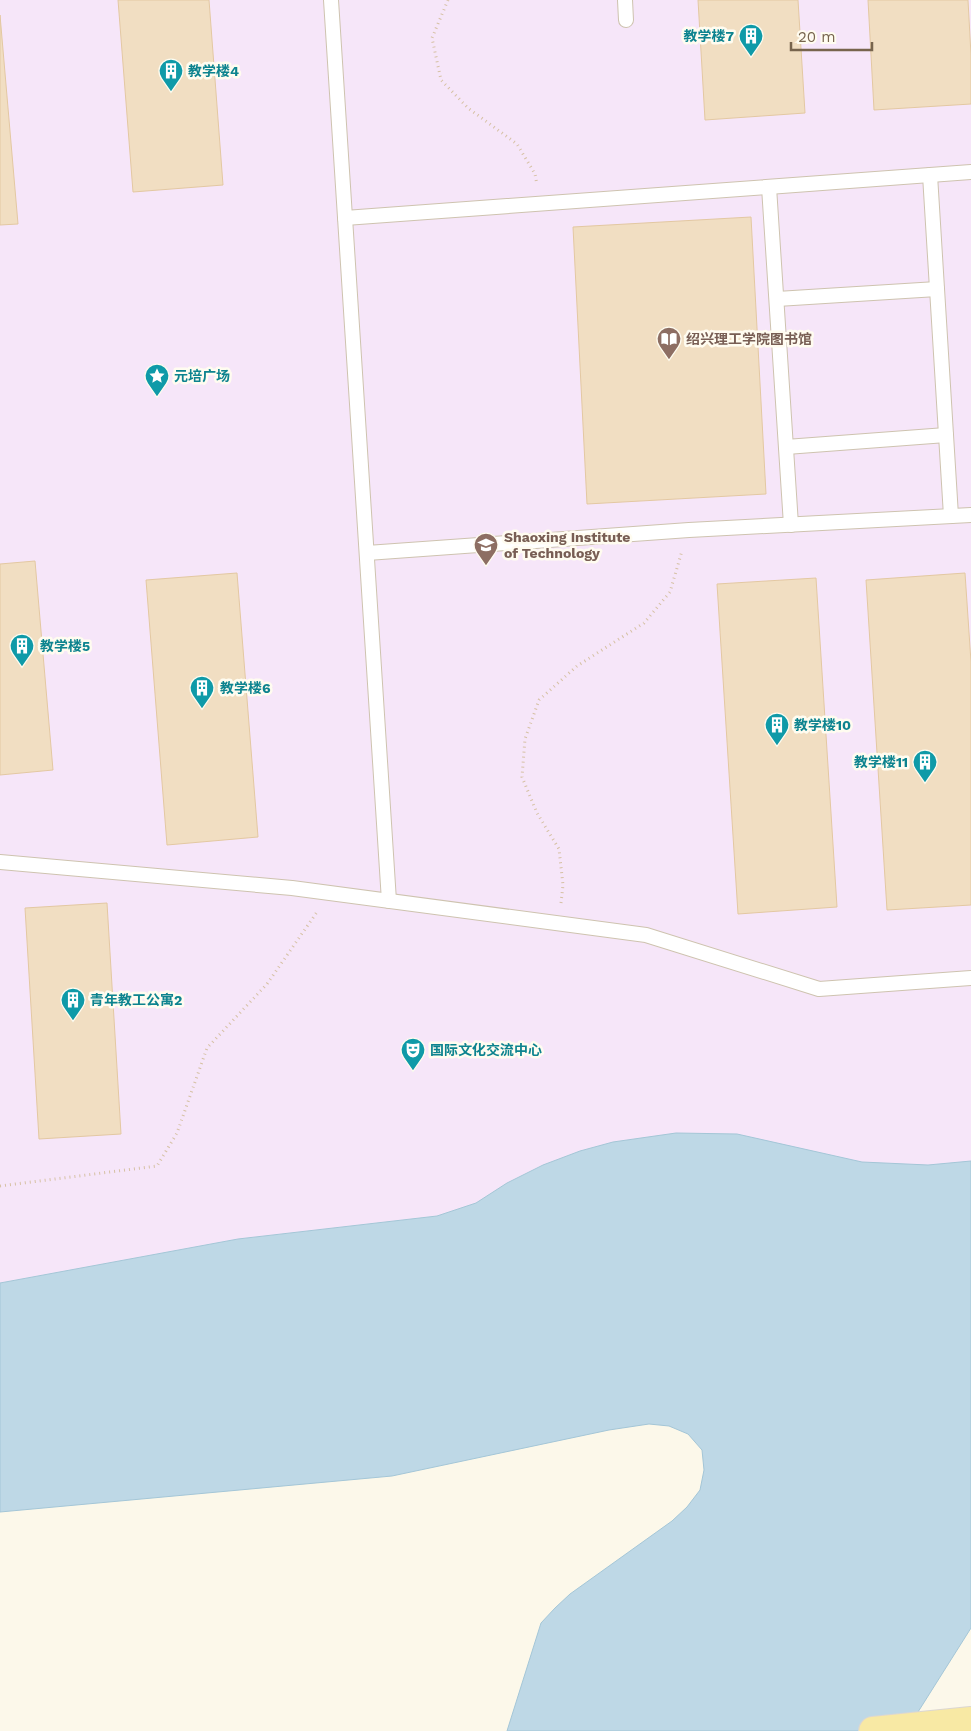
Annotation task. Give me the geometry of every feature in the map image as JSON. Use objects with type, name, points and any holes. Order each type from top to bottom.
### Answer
[{"type":"main road","points":[[873,1731],[971,1721]]},
{"type":"lane","points":[[331,0],[389,901]]},
{"type":"lane","points":[[625,0],[626,20]]},
{"type":"lane","points":[[345,218],[971,172]]},
{"type":"lane","points":[[930,176],[951,516]]},
{"type":"lane","points":[[769,187],[791,525]]},
{"type":"lane","points":[[776,299],[937,289]]},
{"type":"lane","points":[[786,448],[946,435]]},
{"type":"lane","points":[[367,554],[689,530],[971,515]]},
{"type":"lane","points":[[0,862],[283,887],[646,935],[819,989],[971,978]]},
{"type":"path","points":[[448,0],[432,38],[441,80],[468,108],[517,144],[535,174],[542,204]]},
{"type":"path","points":[[559,924],[563,885],[559,849],[537,813],[522,777],[525,739],[539,700],[577,666],[644,623],[670,592],[689,530]]},
{"type":"path","points":[[0,1186],[158,1166],[177,1133],[207,1048],[267,984],[330,894]]},
{"type":"shaded area","name":"Shaoxing Institute of Technology","points":[[0,0],[971,0],[971,1287],[737,1134],[676,1133],[613,1142],[580,1151],[543,1165],[507,1183],[476,1203],[437,1216],[238,1239],[0,1283]]},
{"type":"water","points":[[676,1133],[737,1134],[862,1162],[928,1165],[971,1161],[971,1628],[906,1731],[507,1731],[541,1623],[570,1594],[672,1521],[687,1507],[700,1490],[704,1470],[702,1450],[688,1434],[669,1426],[649,1424],[609,1430],[392,1476],[0,1512],[0,1283],[238,1239],[437,1216],[476,1203],[507,1183],[543,1165],[580,1151],[613,1142]]},
{"type":"building","name":"教学楼4","points":[[118,0],[209,0],[223,185],[133,192]]},
{"type":"building","name":"教学楼7","points":[[698,0],[798,0],[805,113],[705,120]]},
{"type":"building","points":[[868,0],[968,0],[971,104],[874,110]]},
{"type":"building","points":[[0,15],[18,224],[0,225]]},
{"type":"building","name":"绍兴理工学院图书馆","points":[[751,217],[766,494],[587,504],[573,227]]},
{"type":"building","name":"教学楼5","points":[[35,561],[53,770],[0,775],[0,564]]},
{"type":"building","name":"教学楼6","points":[[237,573],[258,837],[167,845],[146,580]]},
{"type":"building","name":"教学楼11","points":[[965,573],[971,662],[971,905],[887,910],[866,580]]},
{"type":"building","name":"教学楼10","points":[[816,578],[837,907],[738,914],[717,584]]},
{"type":"building","name":"青年教工公寓2","points":[[107,903],[121,1134],[39,1139],[25,908]]},
{"type":"place","name":"教学楼7","points":[[751,57]]},
{"type":"place","name":"教学楼4","points":[[171,92]]},
{"type":"place","name":"绍兴理工学院图书馆","points":[[669,360]]},
{"type":"place","name":"元培广场","points":[[157,397]]},
{"type":"place","name":"Shaoxing Institute of Technology","points":[[486,566]]},
{"type":"place","name":"教学楼5","points":[[22,667]]},
{"type":"place","name":"教学楼6","points":[[202,709]]},
{"type":"place","name":"教学楼10","points":[[777,746]]},
{"type":"place","name":"教学楼11","points":[[925,783]]},
{"type":"place","name":"青年教工公寓2","points":[[73,1021]]},
{"type":"place","name":"国际文化交流中心","points":[[413,1071]]}]
